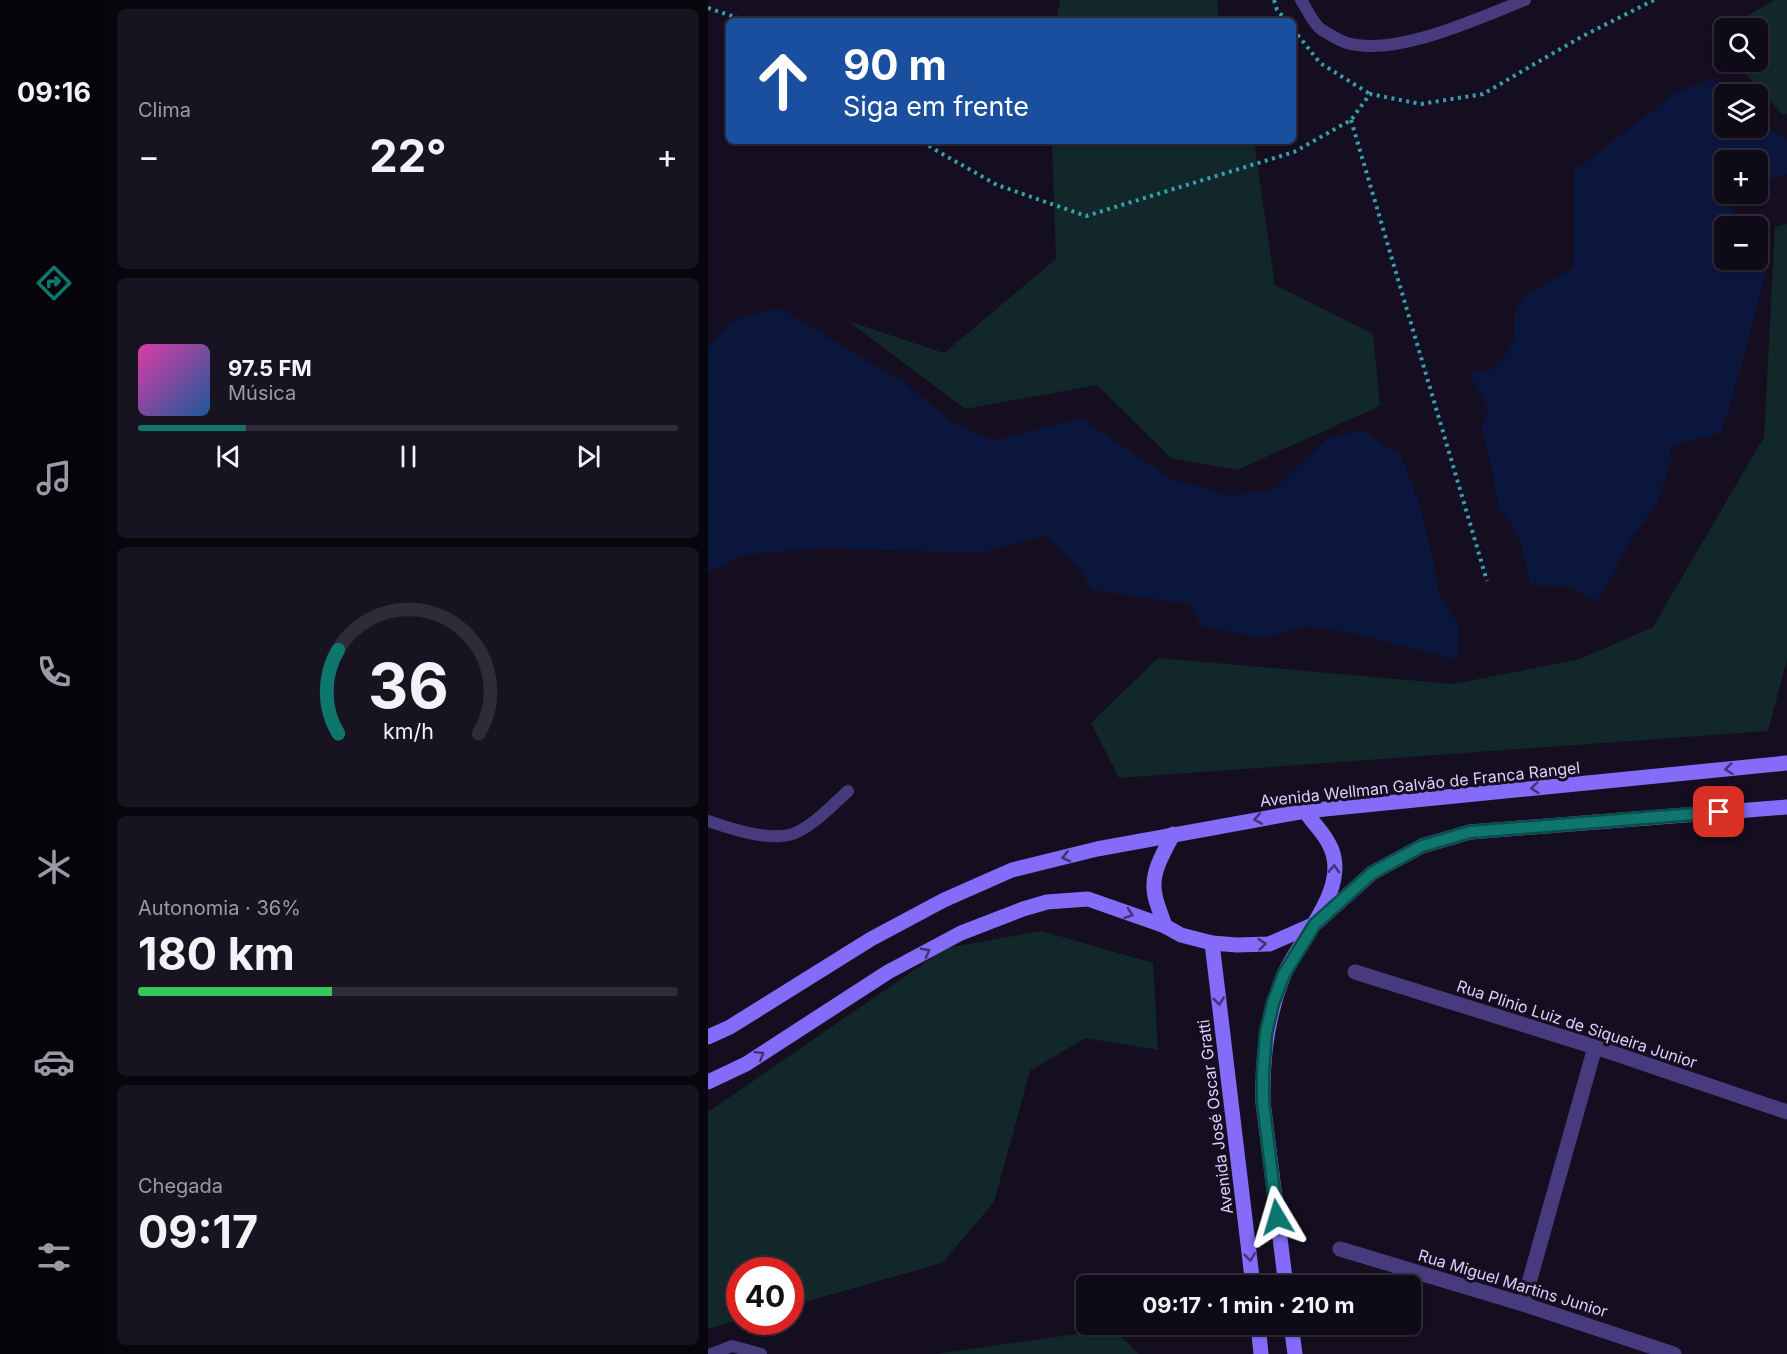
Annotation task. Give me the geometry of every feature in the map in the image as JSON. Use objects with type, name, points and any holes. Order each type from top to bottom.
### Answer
[{"type":"main road","name":"Avenida Wellman Galvão de Franca Rangel","points":[[708,1037],[730,1027],[871,939],[944,900],[1012,870],[1097,849],[1305,811],[1787,763]]},
{"type":"main road","points":[[708,1082],[746,1064],[888,972],[961,933],[1047,902],[1088,900],[1212,943],[1269,944],[1315,924],[1372,873],[1422,846],[1470,832],[1787,807]]},
{"type":"main road","points":[[1285,1275],[1263,1102],[1266,1033],[1273,1003],[1284,974],[1315,924],[1334,877],[1335,861],[1330,844],[1305,811]]},
{"type":"main road","points":[[1165,926],[1156,901],[1154,885],[1156,871],[1173,834]]},
{"type":"main road","name":"Avenida José Oscar Gratti","points":[[1212,943],[1252,1275]]},
{"type":"main road","points":[[1259,1335],[1261,1354]]},
{"type":"main road","points":[[1292,1335],[1295,1354]]},
{"type":"street","name":"Rua Plinio Luiz de Siqueira Junior","points":[[1355,972],[1595,1047],[1787,1112]]},
{"type":"street","points":[[1523,1304],[1595,1047]]},
{"type":"street","name":"Rua Miguel Martins Junior","points":[[1340,1249],[1523,1304],[1674,1354]]},
{"type":"lane","points":[[1300,0],[1320,28],[1346,43],[1374,46],[1402,43],[1429,36],[1525,0]]},
{"type":"lane","points":[[708,821],[768,836],[791,835],[816,820],[848,790]]},
{"type":"lane","points":[[711,1354],[732,1346],[761,1354]]},
{"type":"path","points":[[1274,0],[1285,18]]},
{"type":"path","points":[[1296,33],[1320,63],[1370,94],[1421,104],[1483,94],[1581,37],[1654,0]]},
{"type":"path","points":[[708,8],[738,18]]},
{"type":"path","points":[[926,144],[997,185],[1086,216],[1294,152],[1351,120],[1370,94]]},
{"type":"path","points":[[1351,120],[1487,581]]},
{"type":"green space","points":[[1060,0],[1217,0],[1219,18],[1057,18]]},
{"type":"green space","points":[[1775,0],[1787,0],[1787,114],[1783,115],[1768,98],[1768,84],[1755,84],[1744,72],[1768,72],[1768,18],[1743,18]]},
{"type":"green space","points":[[1052,144],[1254,144],[1275,285],[1373,334],[1380,406],[1237,470],[1171,458],[1097,385],[965,409],[848,321],[944,353],[1056,259]]},
{"type":"green space","points":[[1787,224],[1787,660],[1768,731],[1119,778],[1091,723],[1158,658],[1453,684],[1580,659],[1653,627],[1764,437],[1775,227]]},
{"type":"green space","points":[[1042,931],[1153,963],[1158,1050],[1085,1038],[1030,1071],[994,1202],[942,1263],[804,1302],[804,1257],[726,1257],[726,1324],[708,1329],[708,1112],[946,948]]},
{"type":"green space","points":[[1076,1334],[1119,1335],[1139,1354],[934,1354]]},
{"type":"water","points":[[1712,79],[1718,84],[1714,84],[1714,138],[1768,138],[1768,126],[1787,141],[1787,174],[1768,180],[1768,150],[1714,150],[1714,204],[1729,204],[1737,216],[1714,216],[1714,270],[1767,270],[1731,403],[1720,433],[1669,447],[1672,460],[1655,508],[1635,532],[1598,601],[1568,587],[1530,585],[1518,534],[1498,506],[1490,459],[1481,429],[1489,411],[1469,373],[1488,371],[1504,357],[1515,336],[1515,311],[1524,296],[1574,267],[1574,171],[1675,93]]},
{"type":"water","points":[[780,308],[908,385],[950,421],[994,441],[1081,418],[1172,479],[1230,496],[1274,489],[1326,439],[1363,430],[1401,456],[1422,511],[1440,594],[1459,625],[1457,660],[1356,634],[1308,626],[1261,639],[1201,625],[1190,604],[1091,590],[1080,569],[1045,535],[982,553],[820,548],[742,555],[708,572],[708,347],[731,321]]},
{"type":"route","points":[[1277,1217],[1263,1102],[1266,1033],[1273,1003],[1284,974],[1315,924],[1372,873],[1422,846],[1470,832],[1719,812]]}]
